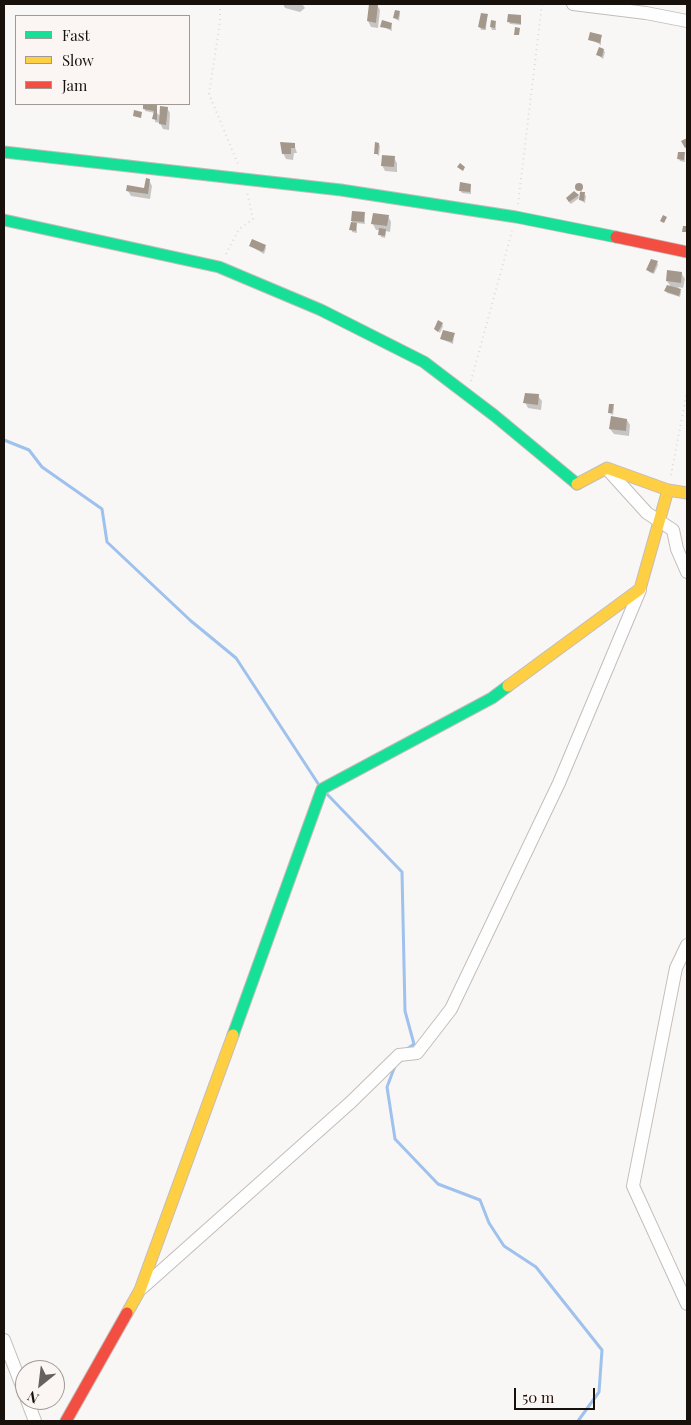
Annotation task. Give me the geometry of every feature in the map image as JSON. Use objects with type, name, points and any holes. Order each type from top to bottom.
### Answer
[{"type":"street","points":[[573,4],[687,21]]},
{"type":"street","points":[[4,152],[341,190],[516,217],[687,252]]},
{"type":"street","points":[[4,220],[219,267],[320,310],[424,362],[468,395],[576,485],[607,468],[668,490],[687,494]]},
{"type":"street","points":[[607,468],[647,513],[673,530],[677,549],[687,572]]},
{"type":"street","points":[[140,1290],[351,1102],[400,1055],[417,1053],[451,1009],[559,783],[640,589],[668,490]]},
{"type":"street","points":[[66,1421],[140,1290],[322,789],[492,698],[640,589]]},
{"type":"street","points":[[687,945],[676,968],[633,1186],[687,1304]]},
{"type":"street","points":[[4,1340],[15,1368]]},
{"type":"path","points":[[219,267],[239,229],[253,220],[244,179],[209,94],[220,22],[220,4]]},
{"type":"path","points":[[468,395],[516,217],[542,4]]},
{"type":"path","points":[[668,490],[687,391]]},
{"type":"building","points":[[369,4],[378,4],[376,23],[367,21]]},
{"type":"building","points":[[395,10],[400,11],[398,19],[393,18]]},
{"type":"building","points":[[481,13],[488,14],[485,29],[478,27]]},
{"type":"building","points":[[508,14],[521,15],[521,24],[507,22]]},
{"type":"building","points":[[382,20],[392,23],[391,29],[380,27]]},
{"type":"building","points":[[491,20],[496,21],[495,28],[490,27]]},
{"type":"building","points":[[515,27],[520,28],[519,35],[514,35]]},
{"type":"building","points":[[590,32],[602,35],[600,43],[588,40]]},
{"type":"building","points":[[599,47],[604,49],[602,57],[596,55]]},
{"type":"building","points":[[143,105],[157,105],[157,120],[152,119],[154,111],[143,109]]},
{"type":"building","points":[[160,106],[168,107],[166,125],[159,124]]},
{"type":"building","points":[[134,110],[142,112],[141,118],[133,116]]},
{"type":"building","points":[[687,138],[687,147],[685,148],[681,141]]},
{"type":"building","points":[[280,142],[295,143],[295,148],[291,148],[291,154],[282,154]]},
{"type":"building","points":[[375,142],[379,143],[378,154],[374,154]]},
{"type":"building","points":[[678,152],[685,152],[684,160],[677,159]]},
{"type":"building","points":[[382,155],[395,156],[394,167],[381,166]]},
{"type":"building","points":[[460,163],[465,167],[463,171],[457,167]]},
{"type":"building","points":[[146,178],[150,179],[148,194],[126,191],[127,185],[144,188]]},
{"type":"building","points":[[460,182],[471,184],[470,192],[459,191]]},
{"type":"building","points":[[579,183],[583,187],[579,191],[575,187]]},
{"type":"building","points":[[574,191],[579,195],[569,202],[566,198]]},
{"type":"building","points":[[580,192],[585,192],[584,201],[579,200]]},
{"type":"building","points":[[352,211],[365,212],[364,222],[351,221]]},
{"type":"building","points":[[373,213],[389,215],[387,226],[371,224]]},
{"type":"building","points":[[663,215],[667,217],[664,223],[660,221]]},
{"type":"building","points":[[351,222],[357,223],[356,231],[349,230]]},
{"type":"building","points":[[683,226],[687,226],[687,232],[682,232]]},
{"type":"building","points":[[379,228],[386,229],[385,236],[378,235]]},
{"type":"building","points":[[252,239],[266,245],[263,252],[249,246]]},
{"type":"building","points":[[651,259],[658,261],[653,273],[646,270]]},
{"type":"building","points":[[667,270],[682,272],[681,283],[666,281]]},
{"type":"building","points":[[667,285],[681,289],[679,296],[664,291]]},
{"type":"building","points":[[438,320],[443,323],[438,332],[434,329]]},
{"type":"building","points":[[443,330],[455,333],[452,342],[440,339]]},
{"type":"building","points":[[525,393],[539,394],[538,405],[523,403]]},
{"type":"building","points":[[609,404],[614,404],[612,413],[608,413]]},
{"type":"building","points":[[611,416],[627,419],[626,431],[609,429]]},
{"type":"waterway","points":[[4,440],[29,450],[42,467],[102,509],[107,542],[191,621],[236,658],[319,785]]},
{"type":"waterway","points":[[326,793],[402,872],[405,1011],[414,1044],[407,1049]]},
{"type":"waterway","points":[[395,1066],[387,1087],[395,1139],[438,1184],[480,1200],[489,1223],[504,1246],[536,1267],[602,1350],[599,1392],[578,1421]]},
{"type":"traffic: fast","points":[[4,152],[341,190],[516,217],[616,237]]},
{"type":"traffic: fast","points":[[4,220],[219,267],[321,310],[424,362],[495,416],[577,484]]},
{"type":"traffic: fast","points":[[233,1035],[322,789],[492,698],[508,686]]},
{"type":"traffic: slow","points":[[577,484],[607,468],[668,490],[687,493]]},
{"type":"traffic: slow","points":[[508,686],[640,589],[668,490]]},
{"type":"traffic: slow","points":[[127,1313],[140,1290],[233,1035]]},
{"type":"traffic: jam","points":[[616,237],[687,252]]},
{"type":"traffic: jam","points":[[66,1421],[127,1313]]}]
